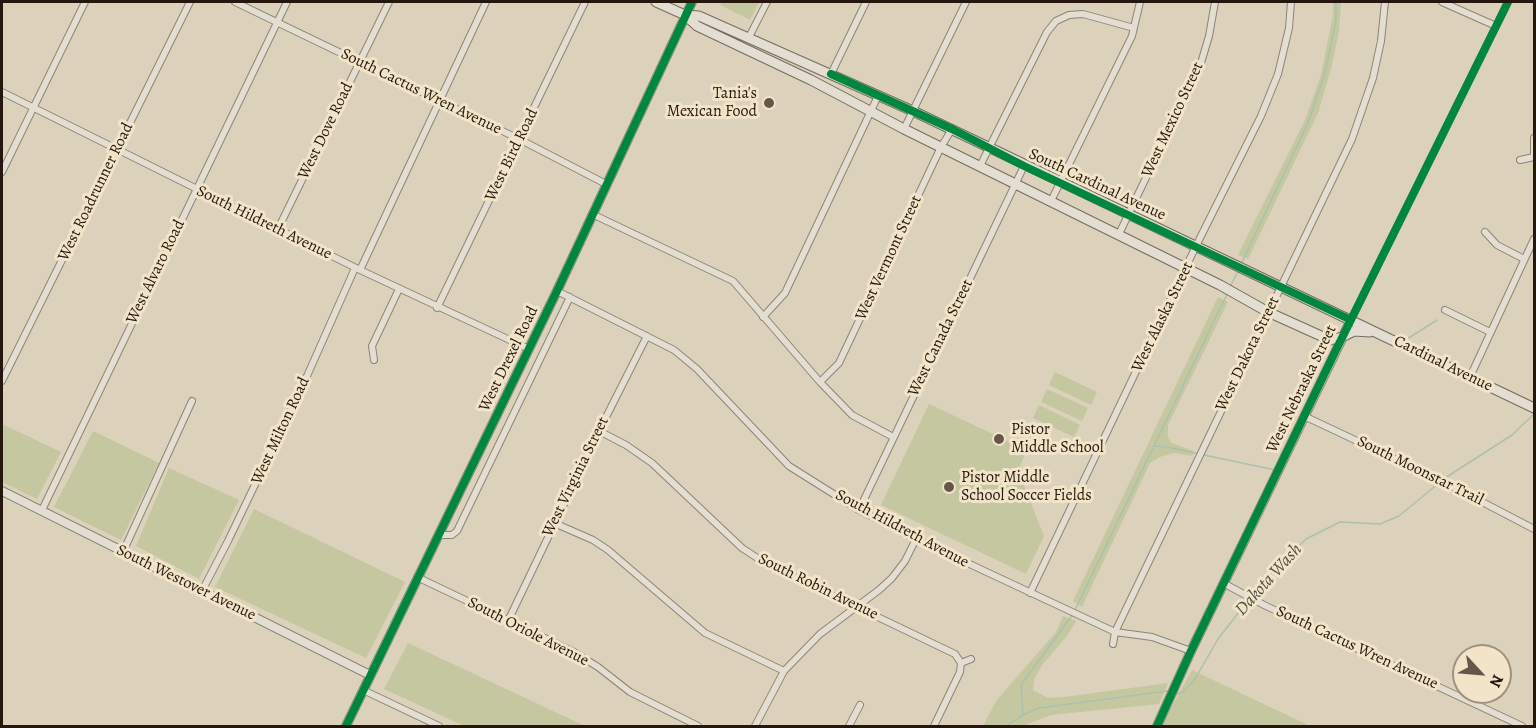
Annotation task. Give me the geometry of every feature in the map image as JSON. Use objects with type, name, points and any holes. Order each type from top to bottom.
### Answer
[{"type":"main road","name":"South Cardinal Avenue","points":[[656,2],[685,15],[697,26],[1119,234],[1268,312],[1330,340],[1342,338],[1354,331],[1375,332]]},
{"type":"main road","name":"South Cardinal Avenue","points":[[685,15],[699,16],[913,111],[1024,166],[1351,320]]},
{"type":"main road","name":"Cardinal Avenue","points":[[1351,320],[1534,408]]},
{"type":"street","points":[[2,172],[85,2]]},
{"type":"street","name":"West Roadrunner Road","points":[[2,381],[190,2]]},
{"type":"street","name":"South Cactus Wren Avenue","points":[[235,2],[519,139],[606,184]]},
{"type":"street","name":"West Alvaro Road","points":[[42,510],[287,2]]},
{"type":"street","name":"West Dove Road","points":[[278,229],[389,2]]},
{"type":"street","name":"West Milton Road","points":[[202,591],[228,542],[486,2]]},
{"type":"street","name":"West Bird Road","points":[[437,308],[585,2]]},
{"type":"street","name":"West Drexel Road","points":[[346,726],[529,350],[692,2]]},
{"type":"street","points":[[748,39],[766,2]]},
{"type":"street","points":[[831,74],[866,2]]},
{"type":"street","points":[[904,129],[966,2]]},
{"type":"street","points":[[1051,201],[1134,28],[1140,2]]},
{"type":"street","name":"West Mexico Street","points":[[1119,234],[1201,63],[1215,2]]},
{"type":"street","name":"West Alaska Street","points":[[1030,593],[1196,246],[1261,116],[1278,74],[1289,28],[1291,2]]},
{"type":"street","name":"West Dakota Street","points":[[1113,644],[1115,632],[1352,139],[1364,109],[1381,41],[1385,2]]},
{"type":"street","points":[[1442,2],[1496,26]]},
{"type":"street","name":"West Nebraska Street","points":[[1157,726],[1304,416],[1508,2]]},
{"type":"street","points":[[980,166],[1047,32],[1056,21],[1069,15],[1083,14],[1134,28]]},
{"type":"street","name":"South Hildreth Avenue","points":[[2,92],[357,269],[529,350]]},
{"type":"street","points":[[763,317],[785,293],[878,96]]},
{"type":"street","name":"West Vermont Street","points":[[820,382],[839,363],[941,147],[952,129]]},
{"type":"street","points":[[1520,160],[1534,157],[1534,138]]},
{"type":"street","name":"West Canada Street","points":[[859,510],[1024,166]]},
{"type":"street","points":[[592,214],[733,281],[820,382],[852,415],[893,437]]},
{"type":"street","points":[[1485,232],[1497,245],[1524,259]]},
{"type":"street","points":[[1470,377],[1534,239]]},
{"type":"street","points":[[374,360],[372,346],[399,289]]},
{"type":"street","name":"South Hildreth Avenue","points":[[556,291],[674,350],[697,369],[789,466],[859,510],[1115,632],[1152,637],[1191,651]]},
{"type":"street","name":"West Drexel Road","points":[[438,535],[452,535],[457,531],[570,297]]},
{"type":"street","points":[[1445,310],[1490,332]]},
{"type":"street","name":"West Virginia Street","points":[[508,621],[599,431],[648,336]]},
{"type":"street","points":[[123,552],[192,401]]},
{"type":"street","name":"South Moonstar Trail","points":[[1304,416],[1450,485],[1534,529]]},
{"type":"street","name":"South Robin Avenue","points":[[599,431],[626,445],[652,464],[742,548],[765,563],[955,654],[962,663]]},
{"type":"street","name":"South Westover Avenue","points":[[2,491],[370,675]]},
{"type":"street","points":[[554,523],[593,540],[608,550],[705,633],[784,671]]},
{"type":"street","points":[[755,726],[784,671],[820,634],[879,590],[899,570],[916,539]]},
{"type":"street","name":"South Oriole Avenue","points":[[417,577],[572,651],[598,667],[630,692],[698,726]]},
{"type":"street","name":"South Cactus Wren Avenue","points":[[1225,584],[1264,605],[1522,726]]},
{"type":"street","points":[[934,726],[960,672],[962,663],[971,659]]},
{"type":"street","points":[[363,690],[439,726]]},
{"type":"street","points":[[849,726],[860,705]]},
{"type":"green space","points":[[722,2],[759,2],[750,20],[720,5]]},
{"type":"green space","points":[[1333,2],[1341,2],[1339,31],[1318,113],[1248,259],[1238,255],[1305,120],[1321,75],[1333,15]]},
{"type":"green space","points":[[1218,297],[1228,302],[1168,425],[1168,437],[1171,443],[1194,451],[1192,456],[1174,453],[1150,463],[1082,607],[1073,601]]},
{"type":"green space","points":[[1055,372],[1097,392],[1091,405],[1049,385]]},
{"type":"green space","points":[[1047,389],[1088,408],[1082,421],[1041,402]]},
{"type":"green space","name":"Pistor Middle School Soccer Fields","points":[[929,404],[1027,450],[1018,470],[1044,536],[1026,574],[881,505]]},
{"type":"green space","points":[[1039,405],[1080,425],[1074,437],[1033,418]]},
{"type":"green space","points":[[2,424],[61,452],[37,499],[2,482]]},
{"type":"green space","points":[[93,431],[159,463],[121,540],[54,507]]},
{"type":"green space","points":[[169,468],[239,500],[199,579],[136,546]]},
{"type":"green space","points":[[254,509],[405,582],[366,658],[215,587]]},
{"type":"green space","points":[[1063,616],[1076,621],[1067,636],[1042,665],[1034,680],[1033,690],[1048,698],[1168,683],[1159,704],[1051,715],[1022,726],[983,726],[996,701],[1056,632]]},
{"type":"green space","points":[[408,643],[585,726],[464,726],[384,689]]},
{"type":"green space","points":[[1192,670],[1310,726],[1161,726]]},
{"type":"waterway","points":[[1241,264],[1308,123],[1325,73],[1336,20],[1336,2]]},
{"type":"waterway","points":[[1231,285],[1238,271]]},
{"type":"waterway","points":[[1075,610],[1228,292]]},
{"type":"waterway","points":[[1407,339],[1437,320]]},
{"type":"waterway","name":"Dakota Wash","points":[[1445,478],[1512,435],[1534,414]]},
{"type":"waterway","points":[[1154,446],[1199,454]]},
{"type":"waterway","points":[[1204,455],[1275,470]]},
{"type":"waterway","name":"Dakota Wash","points":[[1252,595],[1306,539],[1340,522],[1380,524],[1399,516],[1439,483]]},
{"type":"waterway","name":"Dakota Wash","points":[[1176,694],[1183,692],[1195,679],[1218,639],[1249,599]]},
{"type":"waterway","points":[[1023,715],[1021,685],[1073,614]]},
{"type":"waterway","name":"Dakota Wash","points":[[1006,726],[1039,708],[1169,692]]},
{"type":"cycle path","points":[[346,726],[557,291],[692,2]]},
{"type":"cycle path","points":[[1157,726],[1336,350],[1508,2]]},
{"type":"cycle path","points":[[831,74],[952,129],[1024,166],[1351,320]]},
{"type":"place","name":"Tania's Mexican Food","points":[[769,103]]},
{"type":"place","name":"Pistor Middle School","points":[[999,439]]},
{"type":"place","name":"Pistor Middle School Soccer Fields","points":[[949,487]]}]
